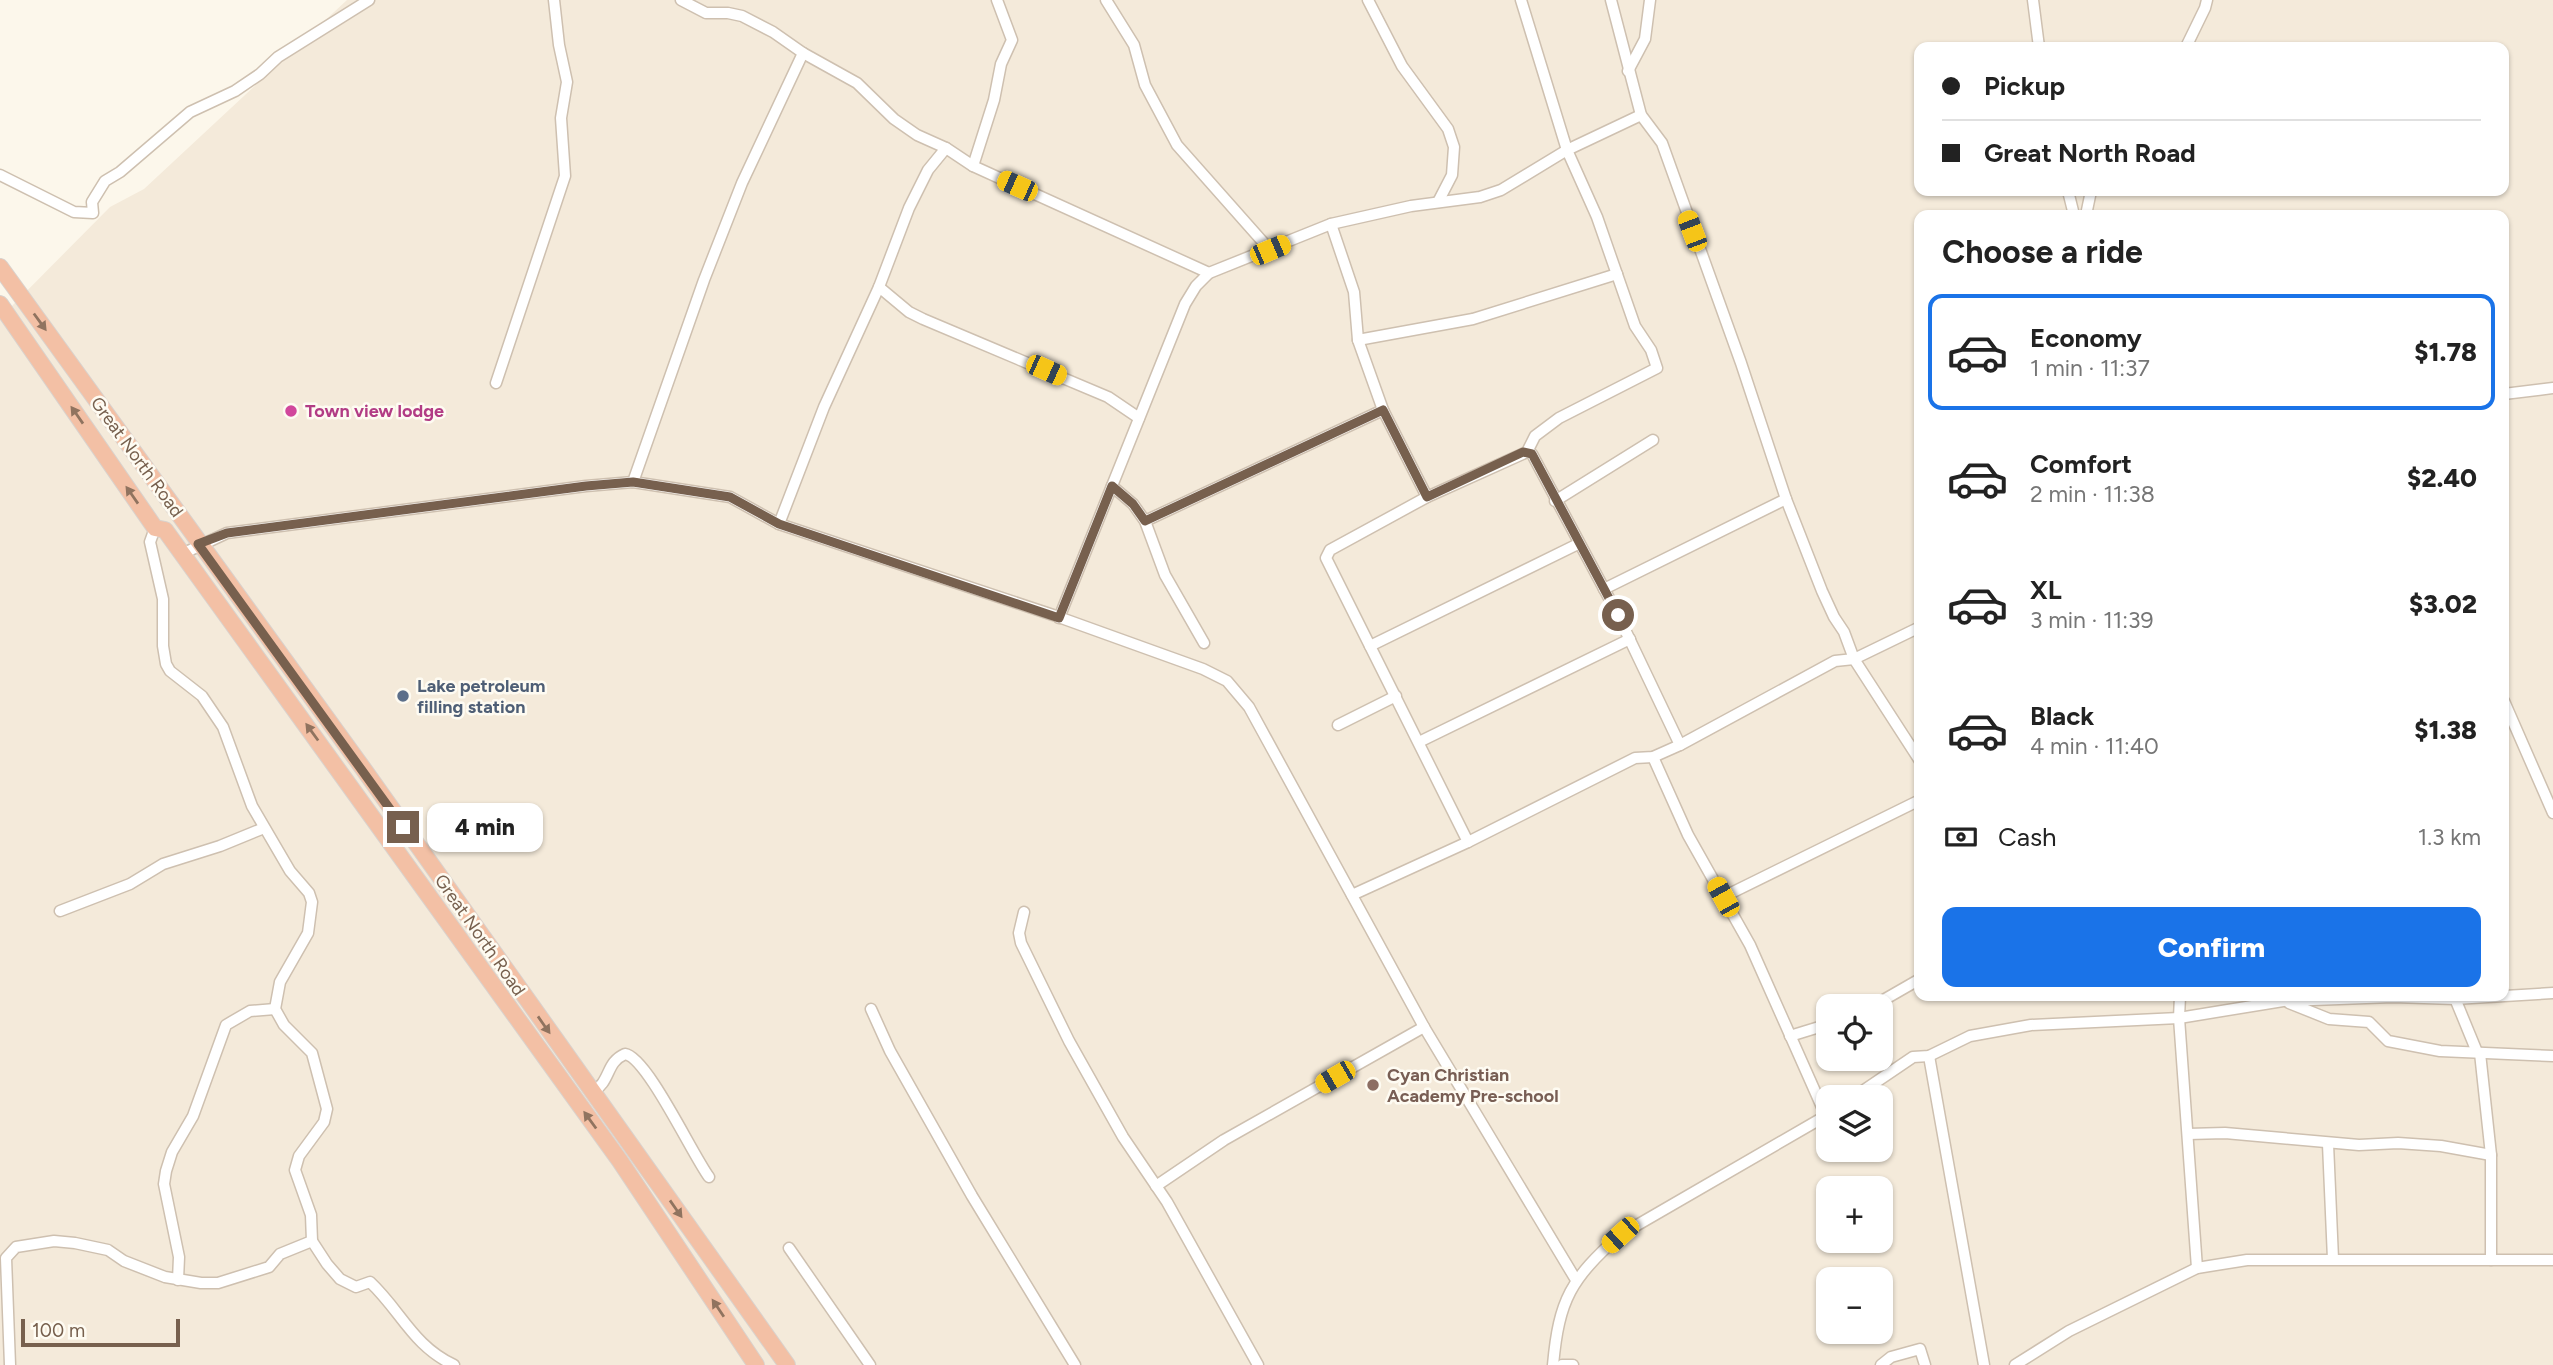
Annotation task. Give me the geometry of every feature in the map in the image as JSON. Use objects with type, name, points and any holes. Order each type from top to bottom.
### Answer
[{"type":"highway","name":"Great North Road","points":[[0,267],[362,767],[787,1365]]},
{"type":"highway","name":"Great North Road","points":[[0,304],[155,528],[165,530],[620,1161],[756,1365]]},
{"type":"street","points":[[0,175],[74,212],[93,213],[92,202],[105,181],[120,172],[191,112],[235,91],[260,74],[278,57],[369,0]]},
{"type":"street","points":[[496,383],[565,176],[561,118],[567,82],[559,45],[554,0]]},
{"type":"street","points":[[681,0],[706,13],[742,16],[773,32],[803,53],[857,83],[894,119],[917,135],[946,148],[973,166],[1209,273]]},
{"type":"street","points":[[973,166],[994,100],[1001,64],[1012,40],[997,0]]},
{"type":"street","points":[[1106,0],[1134,45],[1145,85],[1177,145],[1270,250]]},
{"type":"street","points":[[1368,0],[1402,66],[1448,129],[1454,147],[1452,175],[1438,202]]},
{"type":"street","points":[[1468,842],[1326,554],[1427,497],[1527,452],[1535,436],[1559,418],[1657,368],[1648,343],[1635,326],[1597,217],[1567,150],[1521,0]]},
{"type":"street","points":[[1611,0],[1641,115],[1662,143],[1741,363],[1786,499],[1822,591],[1844,632],[1854,659],[1914,752]]},
{"type":"street","points":[[1628,71],[1645,40],[1650,0]]},
{"type":"street","points":[[2033,0],[2038,42]]},
{"type":"street","points":[[2188,42],[2207,0]]},
{"type":"street","points":[[633,482],[690,318],[741,183],[803,53]]},
{"type":"street","points":[[1059,618],[1185,304],[1196,286],[1209,273],[1331,224],[1438,202],[1480,197],[1501,190],[1567,150],[1641,115]]},
{"type":"street","points":[[779,524],[824,407],[878,287],[909,208],[928,170],[946,148]]},
{"type":"street","points":[[1331,224],[1354,292],[1358,340],[1383,410],[1427,497]]},
{"type":"street","points":[[1358,340],[1473,319],[1617,274]]},
{"type":"street","points":[[878,287],[909,312],[1108,397],[1139,418]]},
{"type":"street","points":[[2509,394],[2552,392]]},
{"type":"street","points":[[1145,521],[1383,410]]},
{"type":"street","points":[[1555,501],[1653,440]]},
{"type":"street","points":[[1527,452],[1532,454],[1630,639],[1679,745]]},
{"type":"street","points":[[182,554],[198,544],[227,533],[633,482],[730,497],[779,524],[1059,618],[1203,669],[1227,681],[1249,707],[1424,1027],[1576,1280]]},
{"type":"street","points":[[1112,486],[1133,504],[1145,521],[1165,575],[1204,643]]},
{"type":"street","points":[[1604,589],[1786,499]]},
{"type":"street","points":[[155,528],[150,542],[163,599],[163,646],[166,664],[170,671],[202,696],[223,727],[243,785],[264,828],[290,871],[309,893],[312,902],[308,933],[284,972],[275,1009],[284,1025],[312,1053],[327,1109],[324,1122],[299,1156],[295,1170],[311,1215],[312,1241],[340,1279],[356,1287],[370,1282],[382,1293],[423,1347],[454,1365]]},
{"type":"street","points":[[1370,646],[1578,544]]},
{"type":"street","points":[[1352,895],[1468,842],[1635,758],[1653,757],[1679,745],[1835,661],[1854,659],[1914,630]]},
{"type":"street","points":[[1419,742],[1630,639]]},
{"type":"street","points":[[1338,725],[1396,696]]},
{"type":"street","points":[[2509,712],[2553,813]]},
{"type":"street","points":[[1653,757],[1688,835],[1750,944],[1816,1092]]},
{"type":"street","points":[[1723,897],[1914,803]]},
{"type":"street","points":[[60,911],[130,884],[163,864],[220,846],[264,828]]},
{"type":"street","points":[[1024,912],[1019,933],[1024,951],[1069,1041],[1258,1365]]},
{"type":"street","points":[[1893,994],[1914,982]]},
{"type":"street","points":[[2509,995],[2553,993]]},
{"type":"street","points":[[2180,1001],[2197,1268]]},
{"type":"street","points":[[1872,1085],[1913,1057],[1928,1056],[1970,1036],[2031,1025],[2179,1018],[2283,1001],[2329,1019],[2369,1022],[2388,1041],[2440,1051],[2553,1056]]},
{"type":"street","points":[[2456,1001],[2477,1052],[2480,1053],[2491,1155],[2491,1260]]},
{"type":"street","points":[[178,1280],[179,1257],[164,1184],[172,1152],[193,1116],[226,1025],[250,1011],[275,1009]]},
{"type":"street","points":[[872,1009],[890,1051],[972,1196],[1075,1365]]},
{"type":"street","points":[[1156,1186],[1224,1140],[1424,1027]]},
{"type":"street","points":[[1790,1036],[1816,1028]]},
{"type":"street","points":[[592,1093],[603,1086],[613,1062],[625,1054],[631,1055],[646,1070],[694,1157],[709,1177]]},
{"type":"street","points":[[1928,1056],[1984,1365]]},
{"type":"street","points":[[1553,1365],[1560,1312],[1576,1280],[1597,1255],[1620,1235],[1816,1121]]},
{"type":"street","points":[[2188,1134],[2225,1133],[2328,1144],[2398,1143],[2441,1146],[2491,1155]]},
{"type":"street","points":[[2328,1144],[2333,1259]]},
{"type":"street","points":[[10,1365],[6,1258],[16,1247],[54,1241],[95,1247],[108,1250],[124,1261],[178,1280],[218,1283],[269,1267],[280,1254],[312,1241]]},
{"type":"street","points":[[789,1248],[870,1365]]},
{"type":"street","points":[[2015,1365],[2069,1331],[2197,1268],[2247,1260],[2553,1260]]},
{"type":"street","points":[[1881,1365],[1891,1357],[1920,1349],[1925,1365]]},
{"type":"street","points":[[1562,1365],[1573,1365]]},
{"type":"shaded area","points":[[347,0],[2553,0],[2553,1365],[0,1365],[0,318],[110,207],[144,189]]},
{"type":"place","name":"Town view lodge","points":[[291,411]]},
{"type":"place","name":"Lake petroleum filling station","points":[[403,696]]},
{"type":"place","name":"Cyan Christian Academy Pre-school","points":[[1373,1085]]},
{"type":"route","points":[[403,827],[198,544],[227,533],[633,482],[730,497],[779,524],[1059,618],[1112,486],[1133,504],[1145,521],[1383,410],[1427,497],[1523,452],[1532,454],[1618,615]]}]
